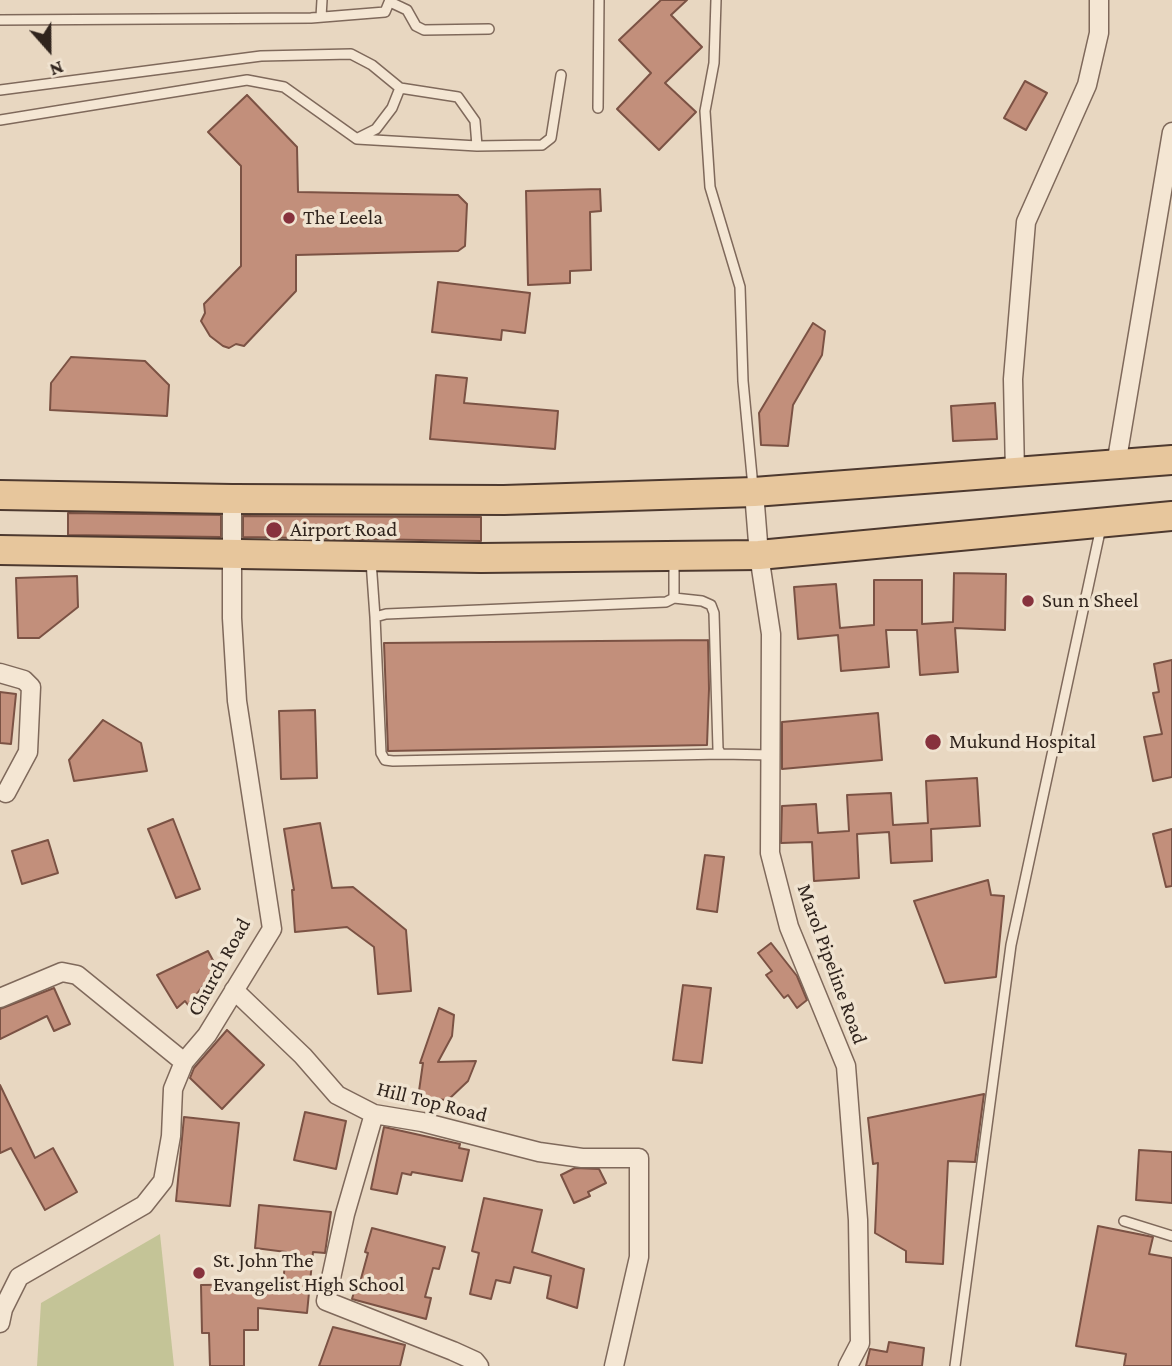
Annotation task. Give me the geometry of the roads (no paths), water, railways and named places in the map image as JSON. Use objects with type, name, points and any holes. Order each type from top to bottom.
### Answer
[{"type":"main road","points":[[0,495],[481,501],[754,492],[1172,460]]},
{"type":"main road","points":[[0,550],[481,558],[759,555],[1172,516]]},
{"type":"street","points":[[1015,473],[1013,379],[1026,222],[1087,85],[1099,33],[1099,0]]},
{"type":"street","points":[[1116,465],[1172,132]]},
{"type":"street","name":"Marol Pipeline Road","points":[[754,492],[759,555],[771,634],[770,853],[789,927],[846,1066],[858,1220],[860,1343],[848,1366]]},
{"type":"street","name":"Church Road","points":[[0,1323],[3,1309],[19,1278],[144,1205],[163,1181],[171,1136],[173,1089],[184,1062],[207,1035],[272,929],[237,701],[232,618],[232,499]]},
{"type":"street","points":[[0,673],[24,680],[31,687],[28,752],[6,793]]},
{"type":"street","points":[[0,998],[62,972],[77,975],[184,1062]]},
{"type":"street","name":"Hill Top Road","points":[[234,990],[303,1056],[337,1095],[374,1114],[422,1122],[539,1152],[582,1158],[639,1158],[639,1257],[614,1366]]},
{"type":"street","points":[[374,1114],[345,1214],[326,1301],[453,1351],[479,1366]]},
{"type":"lane","points":[[321,17],[322,0]]},
{"type":"lane","points":[[598,108],[599,0]]},
{"type":"lane","points":[[716,0],[714,64],[705,111],[710,187],[740,287],[743,381],[754,492]]},
{"type":"lane","points":[[0,20],[123,21],[321,17],[385,12],[390,1],[407,10],[416,26],[424,30],[489,29]]},
{"type":"lane","points":[[0,90],[261,57],[351,54],[372,65],[400,88],[458,97],[475,121],[477,146]]},
{"type":"lane","points":[[0,120],[247,80],[284,87],[356,139],[477,146],[542,145],[551,138],[561,75]]},
{"type":"lane","points":[[356,139],[376,129],[392,108],[400,88]]},
{"type":"lane","points":[[954,1366],[1012,945],[1102,523]]},
{"type":"lane","points":[[370,555],[381,754],[385,760],[771,755]]},
{"type":"lane","points":[[674,598],[675,555]]},
{"type":"lane","points":[[375,617],[386,614],[654,603],[674,598],[702,601],[711,606],[714,613],[718,749],[721,754]]},
{"type":"lane","points":[[1124,1221],[1172,1236]]},
{"type":"place","name":"The Leela","points":[[289,218]]},
{"type":"place","name":"Airport Road","points":[[274,530]]},
{"type":"place","name":"Sun n Sheel","points":[[1028,601]]},
{"type":"place","name":"Mukund Hospital","points":[[933,742]]},
{"type":"place","name":"St. John The Evangelist High School","points":[[199,1273]]}]
